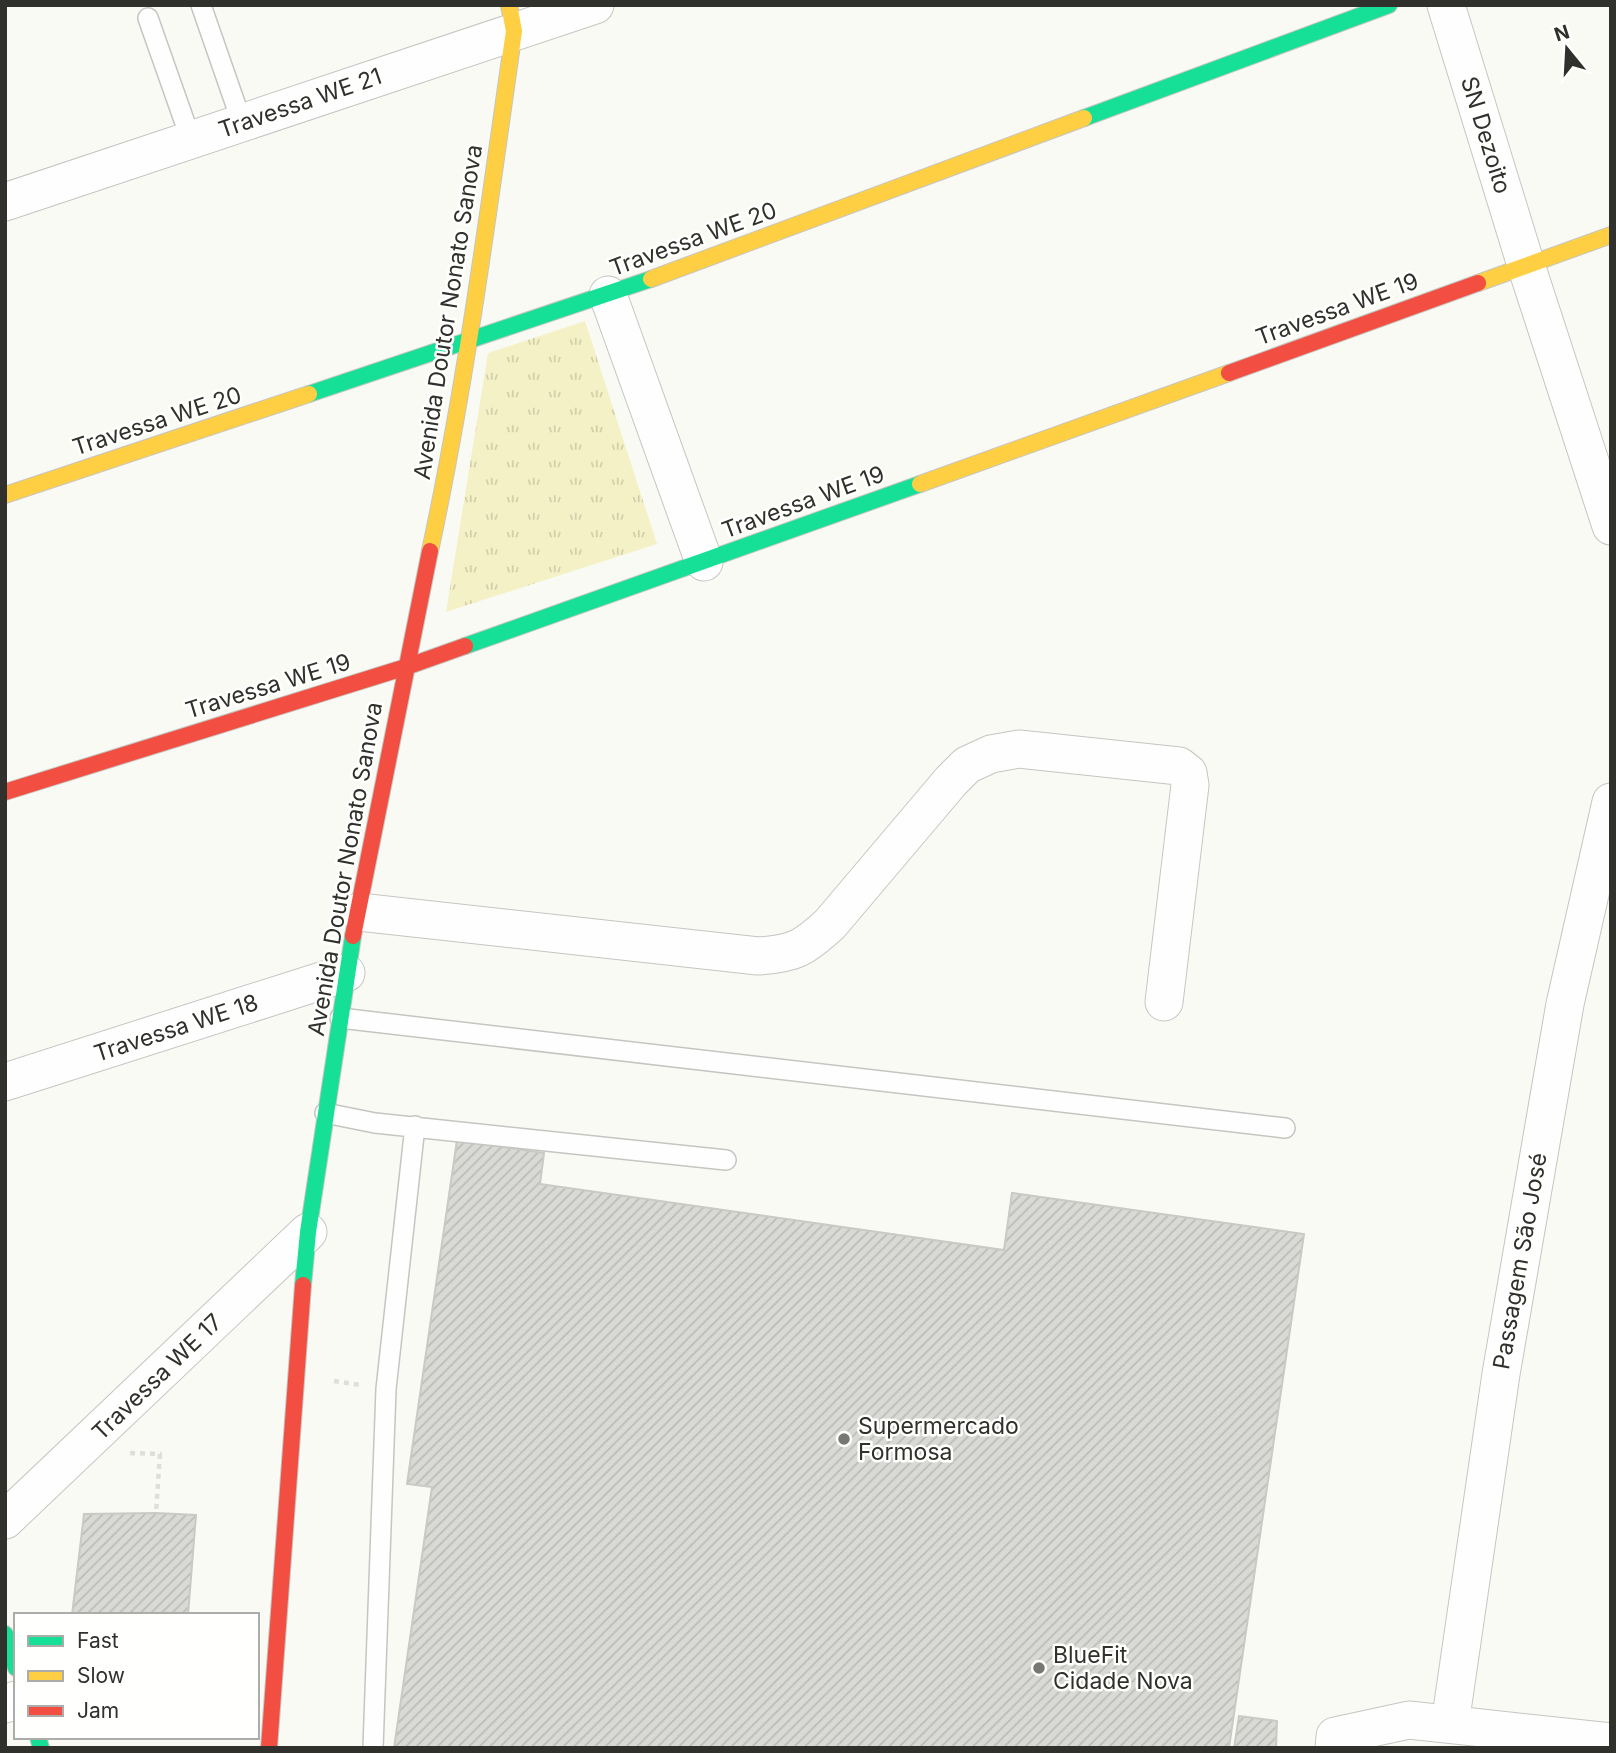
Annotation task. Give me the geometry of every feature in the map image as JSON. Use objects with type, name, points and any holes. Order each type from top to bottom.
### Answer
[{"type":"main road","name":"Travessa WE 20","points":[[5,495],[608,295],[1389,5]]},
{"type":"main road","name":"Avenida Doutor Nonato Sanova","points":[[269,1748],[295,1376],[308,1232],[346,973],[447,473],[469,342],[512,18]]},
{"type":"main road","name":"Travessa WE 19","points":[[5,792],[406,667],[1611,235]]},
{"type":"main road","points":[[5,1634],[14,1662]]},
{"type":"street","name":"Travessa WE 21","points":[[5,202],[242,123],[512,18],[595,5]]},
{"type":"street","name":"SN Dezoito","points":[[1446,5],[1526,265]]},
{"type":"street","points":[[1526,265],[1611,526]]},
{"type":"street","points":[[608,295],[704,562]]},
{"type":"street","points":[[359,912],[758,956],[783,954],[808,944],[830,924],[951,780],[967,765],[991,754],[1019,749],[1179,766],[1188,773],[1190,785],[1164,1002]]},
{"type":"street","name":"Passagem São José","points":[[1450,1724],[1501,1374],[1562,1017],[1611,802]]},
{"type":"street","name":"Travessa WE 18","points":[[5,1082],[346,973]]},
{"type":"street","name":"Travessa WE 17","points":[[5,1520],[308,1232]]},
{"type":"street","points":[[1334,1742],[1409,1720],[1611,1742]]},
{"type":"lane","points":[[201,5],[242,123]]},
{"type":"lane","points":[[148,18],[191,140]]},
{"type":"lane","points":[[340,1018],[1285,1128]]},
{"type":"lane","points":[[325,1113],[375,1123],[726,1160]]},
{"type":"lane","points":[[373,1748],[386,1389],[415,1126]]},
{"type":"path","points":[[80,1450],[160,1454],[156,1513]]},
{"type":"green space","points":[[585,321],[657,544],[446,612],[488,353]]},
{"type":"building","name":"Supermercado Formosa","points":[[457,1140],[544,1153],[540,1184],[1004,1250],[1012,1193],[1304,1234],[1229,1748],[394,1748],[432,1487],[407,1484]]},
{"type":"building","points":[[84,1514],[196,1515],[188,1613],[72,1613]]},
{"type":"building","points":[[1239,1716],[1277,1721],[1276,1748],[1234,1748]]},
{"type":"traffic: fast","points":[[1084,118],[1389,5]]},
{"type":"traffic: fast","points":[[309,394],[651,279]]},
{"type":"traffic: fast","points":[[465,646],[920,484]]},
{"type":"traffic: fast","points":[[303,1285],[308,1232],[353,936]]},
{"type":"traffic: fast","points":[[5,1634],[14,1662]]},
{"type":"traffic: fast","points":[[39,1739],[41,1748]]},
{"type":"traffic: slow","points":[[430,551],[455,422],[486,227],[514,31],[509,5]]},
{"type":"traffic: slow","points":[[651,279],[1084,118]]},
{"type":"traffic: slow","points":[[1478,283],[1611,235]]},
{"type":"traffic: slow","points":[[920,484],[1229,373]]},
{"type":"traffic: slow","points":[[5,495],[309,394]]},
{"type":"traffic: jam","points":[[1229,373],[1478,283]]},
{"type":"traffic: jam","points":[[353,936],[430,551]]},
{"type":"traffic: jam","points":[[5,792],[406,667],[465,646]]},
{"type":"traffic: jam","points":[[269,1748],[303,1285]]},
{"type":"place","name":"Supermercado Formosa","points":[[844,1439]]},
{"type":"place","name":"BlueFit Cidade Nova","points":[[1039,1668]]}]
